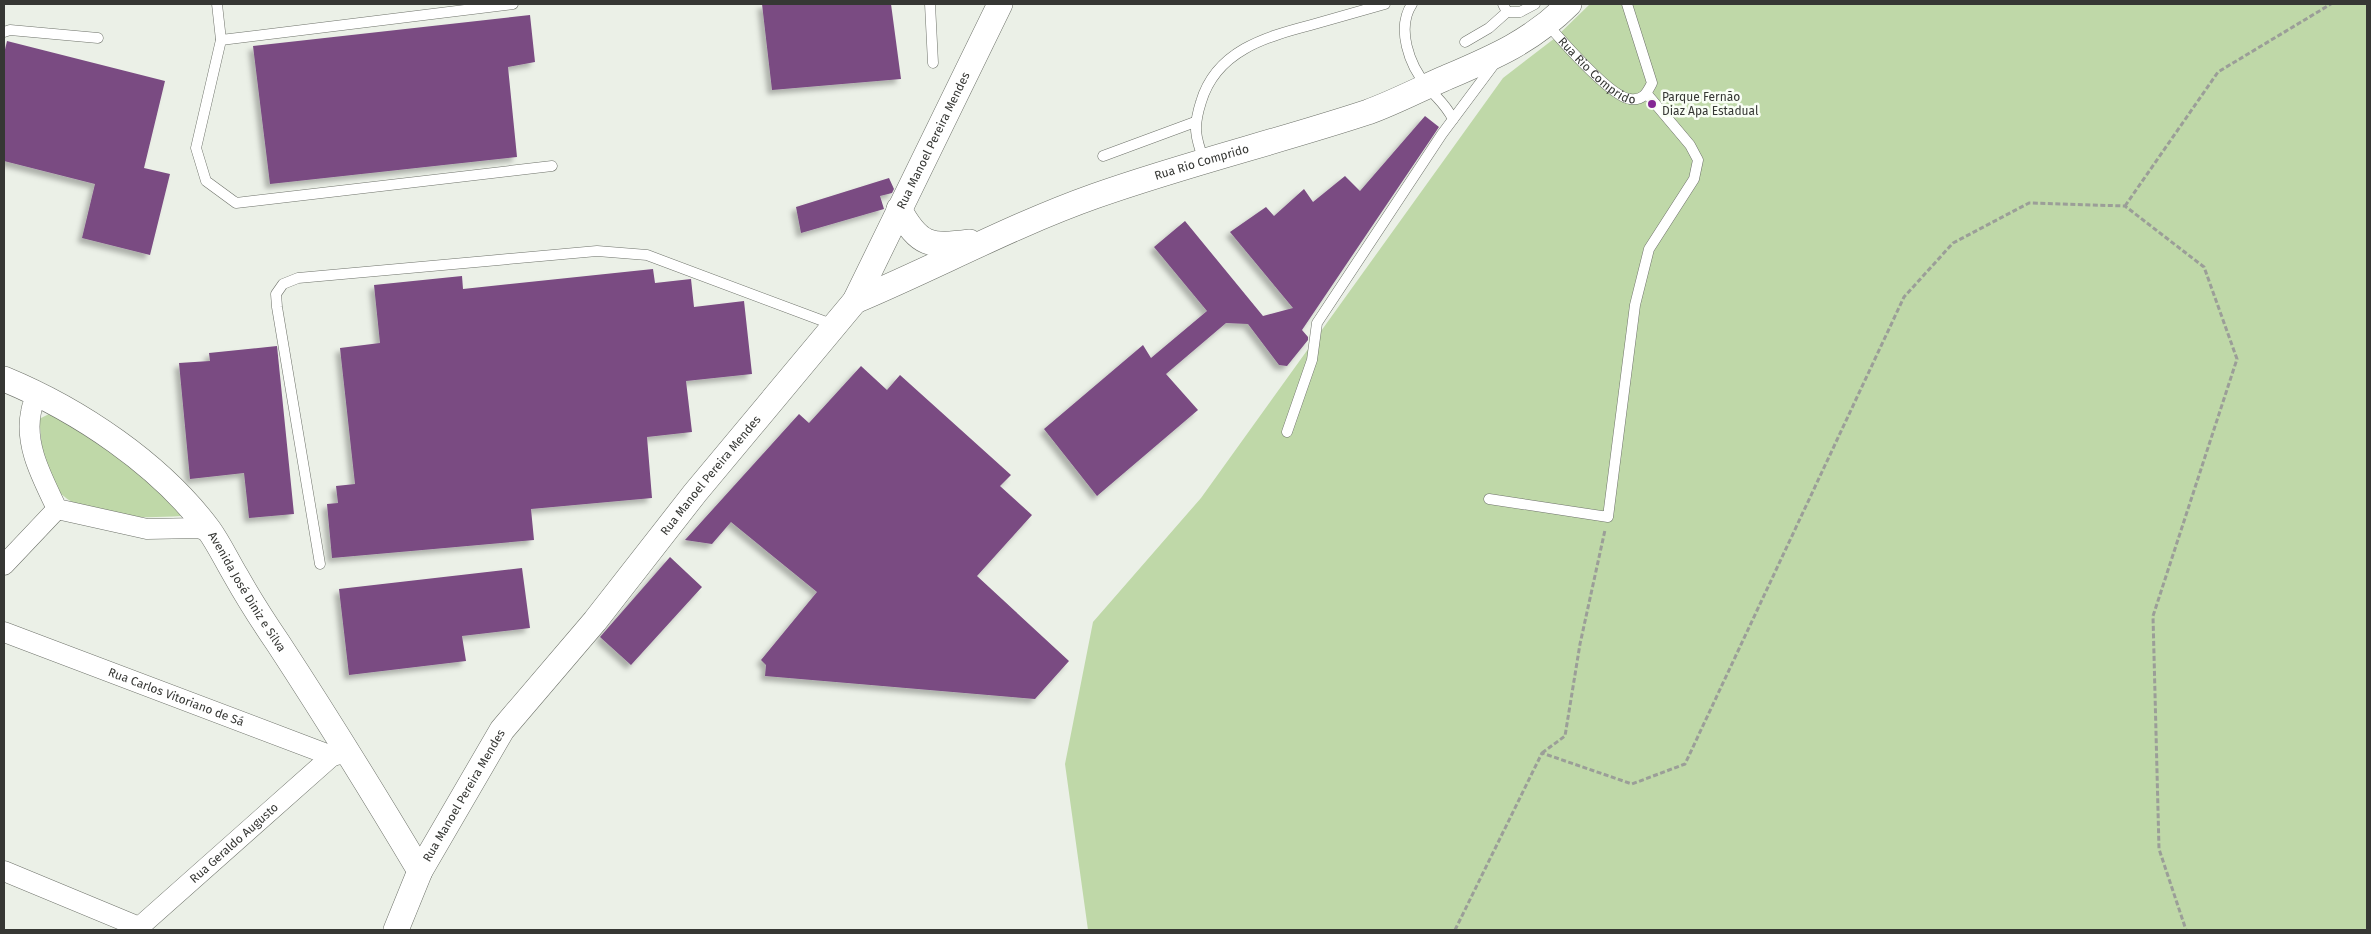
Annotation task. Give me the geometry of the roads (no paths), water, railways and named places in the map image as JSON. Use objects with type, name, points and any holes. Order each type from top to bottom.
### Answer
[{"type":"street","name":"Rua Manoel Pereira Mendes","points":[[396,930],[420,871],[502,730],[595,621],[695,493],[856,301],[1000,4]]},
{"type":"street","name":"Rua Rio Comprido","points":[[856,301],[912,277],[954,255],[1094,196],[1369,112],[1503,53],[1548,25],[1569,4]]},
{"type":"street","points":[[899,210],[917,237],[933,244],[990,240]]},
{"type":"street","name":"Avenida José Diniz e Silva","points":[[4,379],[38,394],[85,421],[143,462],[209,531],[341,754],[420,871]]},
{"type":"street","points":[[38,394],[30,412],[31,442],[38,470],[57,508]]},
{"type":"street","points":[[57,508],[148,529],[198,528],[209,531]]},
{"type":"street","points":[[4,565],[57,508]]},
{"type":"street","name":"Rua Carlos Vitoriano de Sá","points":[[4,632],[341,754]]},
{"type":"street","name":"Rua Geraldo Augusto","points":[[138,929],[341,754]]},
{"type":"street","points":[[4,871],[138,929]]},
{"type":"lane","points":[[217,4],[222,40],[196,148],[206,181],[236,204],[552,166]]},
{"type":"lane","points":[[222,40],[513,4]]},
{"type":"lane","points":[[930,4],[933,63]]},
{"type":"lane","points":[[1204,161],[1196,138],[1195,122],[1205,88],[1220,67],[1237,52],[1268,36],[1366,6],[1384,4]]},
{"type":"lane","points":[[1412,4],[1408,9],[1404,29],[1408,53],[1427,86],[1436,93],[1452,119]]},
{"type":"lane","points":[[1465,42],[1490,28],[1505,8],[1520,12],[1535,4]]},
{"type":"lane","name":"Rua Rio Comprido","points":[[1548,25],[1599,79],[1628,100],[1638,99],[1647,94],[1652,83],[1627,4]]},
{"type":"lane","points":[[4,32],[10,30],[98,38]]},
{"type":"lane","points":[[1287,432],[1312,360],[1317,323],[1452,119],[1503,53]]},
{"type":"lane","points":[[1489,499],[1608,517],[1635,305],[1649,248],[1694,179],[1698,160],[1690,145],[1647,94]]},
{"type":"lane","points":[[1104,156],[1195,122]]},
{"type":"lane","points":[[320,564],[277,306],[276,294],[284,284],[298,278],[597,251],[647,255],[835,325]]},
{"type":"place","name":"Parque Fernão Diaz Apa Estadual","points":[[1652,104]]}]
